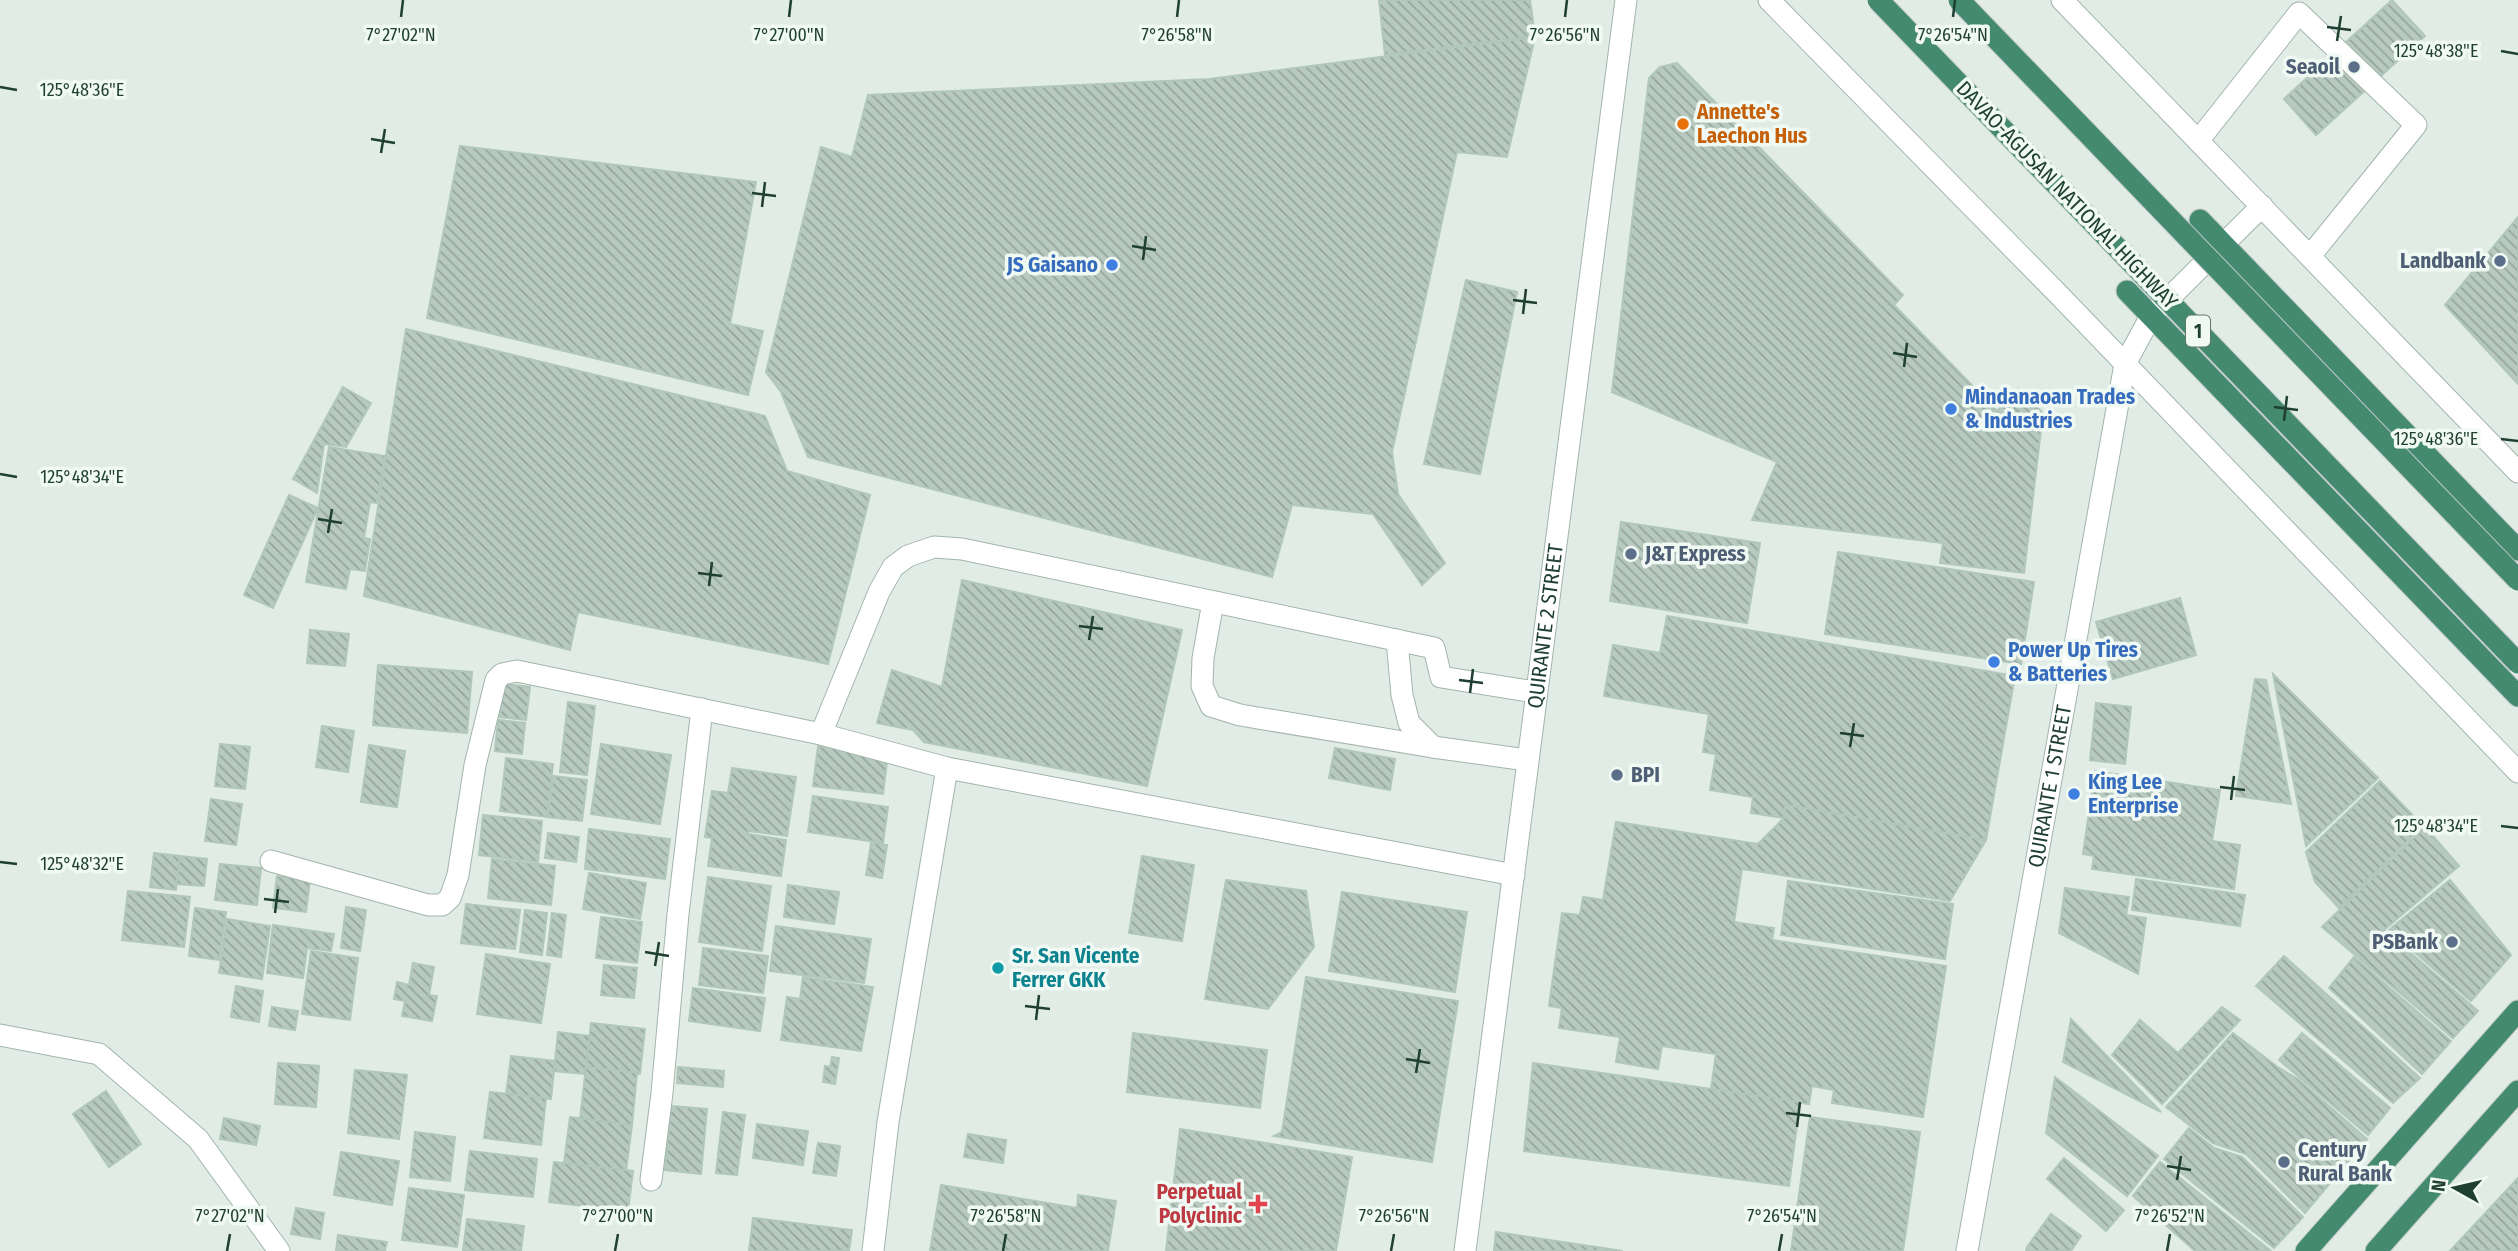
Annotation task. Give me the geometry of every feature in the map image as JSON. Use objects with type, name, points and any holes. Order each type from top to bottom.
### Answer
[{"type":"highway","name":"DAVAO-AGUSAN NATIONAL HIGHWAY","points":[[1878,0],[2518,663]]},
{"type":"highway","points":[[1959,0],[2518,580]]},
{"type":"highway","points":[[2200,220],[2518,550]]},
{"type":"highway","name":"DAVAO-AGUSAN NATIONAL HIGHWAY","points":[[2127,290],[2518,696]]},
{"type":"highway","points":[[2306,1251],[2518,1011]]},
{"type":"highway","points":[[2376,1251],[2518,1091]]},
{"type":"street","name":"QUIRANTE 2 STREET","points":[[1465,1251],[1626,0]]},
{"type":"street","points":[[1769,0],[2125,363],[2518,772]]},
{"type":"street","points":[[2062,0],[2518,472]]},
{"type":"street","points":[[2198,141],[2299,13],[2416,125],[2310,256]]},
{"type":"street","name":"QUIRANTE 1 STREET","points":[[1967,1251],[2125,363],[2151,316],[2262,206]]},
{"type":"street","points":[[821,734],[879,592],[893,568],[908,556],[933,547],[962,549],[1434,648],[1441,677],[1535,692]]},
{"type":"street","points":[[1213,602],[1203,659],[1202,686],[1211,706],[1240,715],[1527,760]]},
{"type":"street","points":[[1398,640],[1402,695],[1409,723],[1433,747]]},
{"type":"street","points":[[271,861],[428,905],[442,905],[450,898],[458,875],[475,765],[496,680],[502,674],[517,671],[821,734],[947,768],[1514,875]]},
{"type":"street","points":[[651,1180],[702,709]]},
{"type":"street","points":[[873,1251],[888,1122],[947,768]]},
{"type":"street","points":[[0,1035],[99,1054],[198,1139],[279,1251]]},
{"type":"building","points":[[1379,0],[1530,0],[1535,36],[1385,55]]},
{"type":"building","name":"Seaoil","points":[[2392,0],[2425,36],[2316,135],[2284,99]]},
{"type":"building","name":"JS Gaisano","points":[[1535,37],[1507,157],[1457,152],[1392,452],[1398,494],[1445,563],[1422,585],[1373,514],[1292,505],[1272,577],[808,457],[781,392],[766,372],[821,147],[852,157],[868,95],[1209,79]]},
{"type":"building","points":[[1677,63],[1903,295],[1894,305],[1997,411],[2019,389],[2043,413],[2024,573],[1940,563],[1943,543],[1752,520],[1777,462],[1612,392],[1649,78],[1660,67]]},
{"type":"building","points":[[460,146],[756,182],[730,324],[763,331],[748,395],[427,318]]},
{"type":"building","name":"Landbank","points":[[2518,217],[2518,384],[2445,305]]},
{"type":"building","points":[[1466,280],[1517,292],[1480,474],[1424,464]]},
{"type":"building","points":[[406,329],[765,416],[787,471],[870,495],[828,664],[578,612],[570,650],[364,596]]},
{"type":"building","points":[[343,387],[371,403],[346,447],[324,444],[317,493],[293,479]]},
{"type":"building","points":[[329,447],[385,456],[377,503],[370,502],[364,538],[370,539],[365,571],[350,569],[346,589],[306,582]]},
{"type":"building","points":[[289,495],[318,508],[273,608],[244,595]]},
{"type":"building","points":[[1621,522],[1760,543],[1747,623],[1610,601]]},
{"type":"building","points":[[1838,552],[2034,582],[2021,664],[1825,634]]},
{"type":"building","points":[[962,580],[1182,630],[1147,786],[924,742],[913,730],[877,723],[892,670],[942,687]]},
{"type":"building","points":[[2180,598],[2196,655],[2113,679],[2096,622]]},
{"type":"building","points":[[1667,616],[2015,676],[1986,840],[1786,805],[1784,818],[1751,813],[1753,797],[1710,790],[1716,754],[1703,752],[1709,714],[1604,696],[1613,645],[1660,653]]},
{"type":"building","points":[[310,630],[349,634],[345,666],[307,663]]},
{"type":"building","points":[[378,665],[472,672],[467,733],[373,725]]},
{"type":"building","points":[[2273,674],[2378,778],[2306,846]]},
{"type":"building","points":[[2255,679],[2266,680],[2291,804],[2236,796]]},
{"type":"building","points":[[503,684],[530,687],[526,720],[500,717]]},
{"type":"building","points":[[568,702],[595,706],[587,775],[560,772]]},
{"type":"building","points":[[2096,703],[2131,707],[2125,764],[2090,760]]},
{"type":"building","points":[[498,720],[525,723],[522,754],[495,751]]},
{"type":"building","points":[[322,726],[354,731],[348,772],[316,767]]},
{"type":"building","points":[[220,744],[250,747],[245,789],[215,786]]},
{"type":"building","points":[[601,744],[671,755],[660,824],[591,814]]},
{"type":"building","points":[[369,745],[405,751],[397,807],[361,802]]},
{"type":"building","points":[[818,746],[888,754],[883,794],[813,786]]},
{"type":"building","points":[[1335,748],[1395,759],[1390,790],[1329,778]]},
{"type":"building","points":[[506,758],[553,764],[547,817],[500,811]]},
{"type":"building","points":[[732,768],[796,777],[787,836],[748,831],[748,834],[786,840],[781,876],[708,866],[712,838],[705,837],[712,791],[728,793]]},
{"type":"building","points":[[2095,771],[2220,790],[2212,841],[2240,845],[2234,889],[2092,869],[2094,856],[2083,854]]},
{"type":"building","points":[[553,776],[587,780],[582,821],[548,817]]},
{"type":"building","points":[[2380,781],[2423,826],[2339,908],[2315,882],[2306,852]]},
{"type":"building","points":[[813,796],[888,807],[883,843],[808,832]]},
{"type":"building","points":[[211,799],[242,804],[236,845],[205,841]]},
{"type":"building","points":[[1786,805],[1986,840],[1950,901],[1742,869],[1734,922],[1774,928],[1772,940],[1946,966],[1923,1117],[1832,1103],[1834,1090],[1812,1086],[1809,1104],[1711,1089],[1716,1054],[1662,1046],[1658,1069],[1616,1062],[1620,1037],[1559,1028],[1562,1008],[1549,1006],[1562,913],[1580,915],[1583,897],[1603,900],[1616,822],[1758,844],[1784,818]]},
{"type":"building","points":[[483,815],[542,821],[538,862],[479,855]]},
{"type":"building","points":[[2425,827],[2459,866],[2384,930],[2478,1011],[2453,1038],[2322,927]]},
{"type":"building","points":[[589,829],[670,839],[665,879],[585,869]]},
{"type":"building","points":[[548,833],[579,837],[576,862],[545,858]]},
{"type":"building","points":[[871,843],[887,845],[882,878],[866,875]]},
{"type":"building","points":[[154,853],[180,856],[176,890],[150,887]]},
{"type":"building","points":[[180,856],[207,859],[204,886],[177,884]]},
{"type":"building","points":[[1142,856],[1194,865],[1182,941],[1129,933]]},
{"type":"building","points":[[492,859],[555,866],[551,905],[488,898]]},
{"type":"building","points":[[220,864],[261,868],[257,905],[215,900]]},
{"type":"building","points":[[589,873],[646,883],[640,919],[583,909]]},
{"type":"building","points":[[277,876],[310,880],[306,912],[273,908]]},
{"type":"building","points":[[708,877],[771,886],[762,951],[699,942]]},
{"type":"building","points":[[2136,879],[2245,895],[2240,926],[2132,910]]},
{"type":"building","points":[[1226,880],[1306,891],[1314,947],[1268,1009],[1205,999]]},
{"type":"building","name":"PSBank","points":[[2450,880],[2511,955],[2471,1001],[2389,930]]},
{"type":"building","points":[[1788,881],[1953,904],[1945,959],[1781,935]]},
{"type":"building","points":[[788,885],[839,892],[834,924],[784,917]]},
{"type":"building","points":[[2065,888],[2129,897],[2126,915],[2146,918],[2138,974],[2059,933]]},
{"type":"building","points":[[128,891],[190,897],[184,947],[122,940]]},
{"type":"building","points":[[1342,892],[1467,912],[1455,992],[1329,971]]},
{"type":"building","points":[[466,904],[520,910],[515,949],[461,943]]},
{"type":"building","points":[[346,907],[366,910],[360,951],[341,948]]},
{"type":"building","points":[[195,908],[226,912],[219,960],[189,956]]},
{"type":"building","points":[[525,910],[547,913],[542,955],[520,952]]},
{"type":"building","points":[[552,913],[566,915],[561,957],[547,955]]},
{"type":"building","points":[[601,917],[642,922],[637,963],[596,958]]},
{"type":"building","points":[[227,919],[270,926],[262,979],[219,973]]},
{"type":"building","points":[[273,925],[334,934],[331,951],[307,948],[303,978],[267,973]]},
{"type":"building","points":[[776,926],[871,939],[864,983],[770,971]]},
{"type":"building","points":[[703,948],[768,956],[763,993],[699,985]]},
{"type":"building","points":[[311,951],[358,958],[350,1020],[302,1014]]},
{"type":"building","points":[[486,954],[550,964],[541,1023],[477,1014]]},
{"type":"building","points":[[2284,956],[2420,1078],[2393,1103],[2256,986]]},
{"type":"building","points":[[2354,957],[2451,1041],[2422,1074],[2329,988]]},
{"type":"building","points":[[413,963],[434,967],[429,995],[437,996],[432,1021],[402,1016],[405,1001],[394,999],[397,982],[409,985]]},
{"type":"building","points":[[604,965],[637,968],[634,998],[601,995]]},
{"type":"building","points":[[803,977],[873,987],[861,1051],[781,1040],[787,997],[800,999]]},
{"type":"building","points":[[1306,977],[1458,1001],[1432,1162],[1274,1136],[1282,1132]]},
{"type":"building","points":[[236,986],[263,991],[259,1022],[231,1017]]},
{"type":"building","points":[[693,988],[765,998],[760,1031],[689,1021]]},
{"type":"building","points":[[272,1007],[298,1011],[295,1030],[269,1026]]},
{"type":"building","points":[[2222,1007],[2240,1020],[2162,1104],[2112,1055],[2140,1020],[2178,1053]]},
{"type":"building","points":[[2071,1019],[2161,1112],[2063,1062]]},
{"type":"building","points":[[591,1023],[645,1029],[640,1074],[586,1067]]},
{"type":"building","points":[[558,1032],[590,1036],[585,1074],[554,1071]]},
{"type":"building","points":[[1133,1033],[1267,1050],[1260,1108],[1127,1092]]},
{"type":"building","points":[[2233,1033],[2298,1079],[2367,1139],[2305,1213],[2246,1154],[2213,1143],[2166,1107]]},
{"type":"building","points":[[2302,1033],[2390,1108],[2368,1135],[2279,1060]]},
{"type":"building","points":[[511,1056],[555,1061],[551,1099],[506,1094]]},
{"type":"building","points":[[832,1057],[839,1058],[835,1084],[823,1082],[825,1066],[830,1067]]},
{"type":"building","points":[[278,1063],[319,1066],[316,1107],[275,1104]]},
{"type":"building","points":[[1533,1063],[1800,1102],[1789,1186],[1524,1151]]},
{"type":"building","points":[[586,1067],[637,1073],[632,1125],[580,1119]]},
{"type":"building","points":[[678,1067],[724,1071],[723,1087],[677,1083]]},
{"type":"building","points":[[355,1070],[407,1075],[399,1139],[348,1133]]},
{"type":"building","points":[[2055,1077],[2158,1156],[2127,1196],[2046,1133]]},
{"type":"building","points":[[106,1091],[141,1144],[109,1167],[73,1114]]},
{"type":"building","points":[[490,1092],[546,1098],[541,1145],[484,1138]]},
{"type":"building","points":[[671,1106],[707,1109],[701,1174],[665,1170]]},
{"type":"building","points":[[723,1112],[745,1115],[737,1175],[716,1173]]},
{"type":"building","points":[[570,1117],[632,1125],[626,1171],[564,1163]]},
{"type":"building","points":[[1810,1117],[1920,1132],[1903,1251],[1791,1251]]},
{"type":"building","points":[[224,1118],[260,1126],[256,1145],[220,1139]]},
{"type":"building","points":[[757,1124],[808,1131],[803,1165],[753,1158]]},
{"type":"building","points":[[2189,1128],[2214,1148],[2242,1157],[2303,1217],[2274,1248],[2164,1159]]},
{"type":"building","name":"Perpetual Polyclinic","points":[[1180,1129],[1352,1157],[1336,1251],[1166,1251]]},
{"type":"building","points":[[415,1132],[455,1137],[450,1181],[410,1177]]},
{"type":"building","points":[[968,1134],[1006,1140],[1003,1163],[964,1157]]},
{"type":"building","points":[[818,1143],[840,1146],[836,1176],[813,1173]]},
{"type":"building","points":[[470,1151],[537,1159],[533,1197],[465,1190]]},
{"type":"building","points":[[341,1152],[399,1161],[392,1205],[334,1195]]},
{"type":"building","points":[[2064,1158],[2124,1210],[2106,1231],[2047,1179]]},
{"type":"building","points":[[554,1162],[633,1171],[628,1211],[549,1202]]},
{"type":"building","points":[[2160,1162],[2271,1251],[2195,1251],[2133,1196]]},
{"type":"building","points":[[2518,1178],[2518,1251],[2450,1251]]},
{"type":"building","points":[[941,1185],[1077,1208],[1078,1195],[1116,1201],[1108,1251],[930,1251]]},
{"type":"building","points":[[409,1188],[464,1195],[457,1247],[402,1240]]},
{"type":"building","points":[[296,1208],[324,1213],[320,1239],[291,1234]]},
{"type":"building","points":[[2051,1214],[2081,1236],[2071,1251],[2026,1251],[2027,1247]]},
{"type":"building","points":[[753,1218],[852,1230],[849,1251],[749,1251]]},
{"type":"building","points":[[467,1219],[524,1226],[521,1251],[463,1251]]},
{"type":"building","points":[[1496,1232],[1623,1251],[1494,1251]]},
{"type":"building","points":[[338,1235],[387,1242],[385,1251],[336,1251]]},
{"type":"place","name":"Seaoil","points":[[2354,67]]},
{"type":"place","name":"Annette's Laechon Hus","points":[[1683,124]]},
{"type":"place","name":"Landbank","points":[[2500,261]]},
{"type":"place","name":"JS Gaisano","points":[[1112,265]]},
{"type":"place","name":"Mindanaoan Trades & Industries","points":[[1951,409]]},
{"type":"place","name":"J&T Express","points":[[1631,554]]},
{"type":"place","name":"Power Up Tires & Batteries","points":[[1994,662]]},
{"type":"place","name":"BPI","points":[[1617,775]]},
{"type":"place","name":"King Lee Enterprise","points":[[2074,794]]},
{"type":"place","name":"PSBank","points":[[2452,942]]},
{"type":"place","name":"Sr. San Vicente Ferrer GKK","points":[[998,968]]},
{"type":"place","name":"Century Rural Bank","points":[[2284,1162]]},
{"type":"place","name":"Perpetual Polyclinic","points":[[1258,1204]]}]
